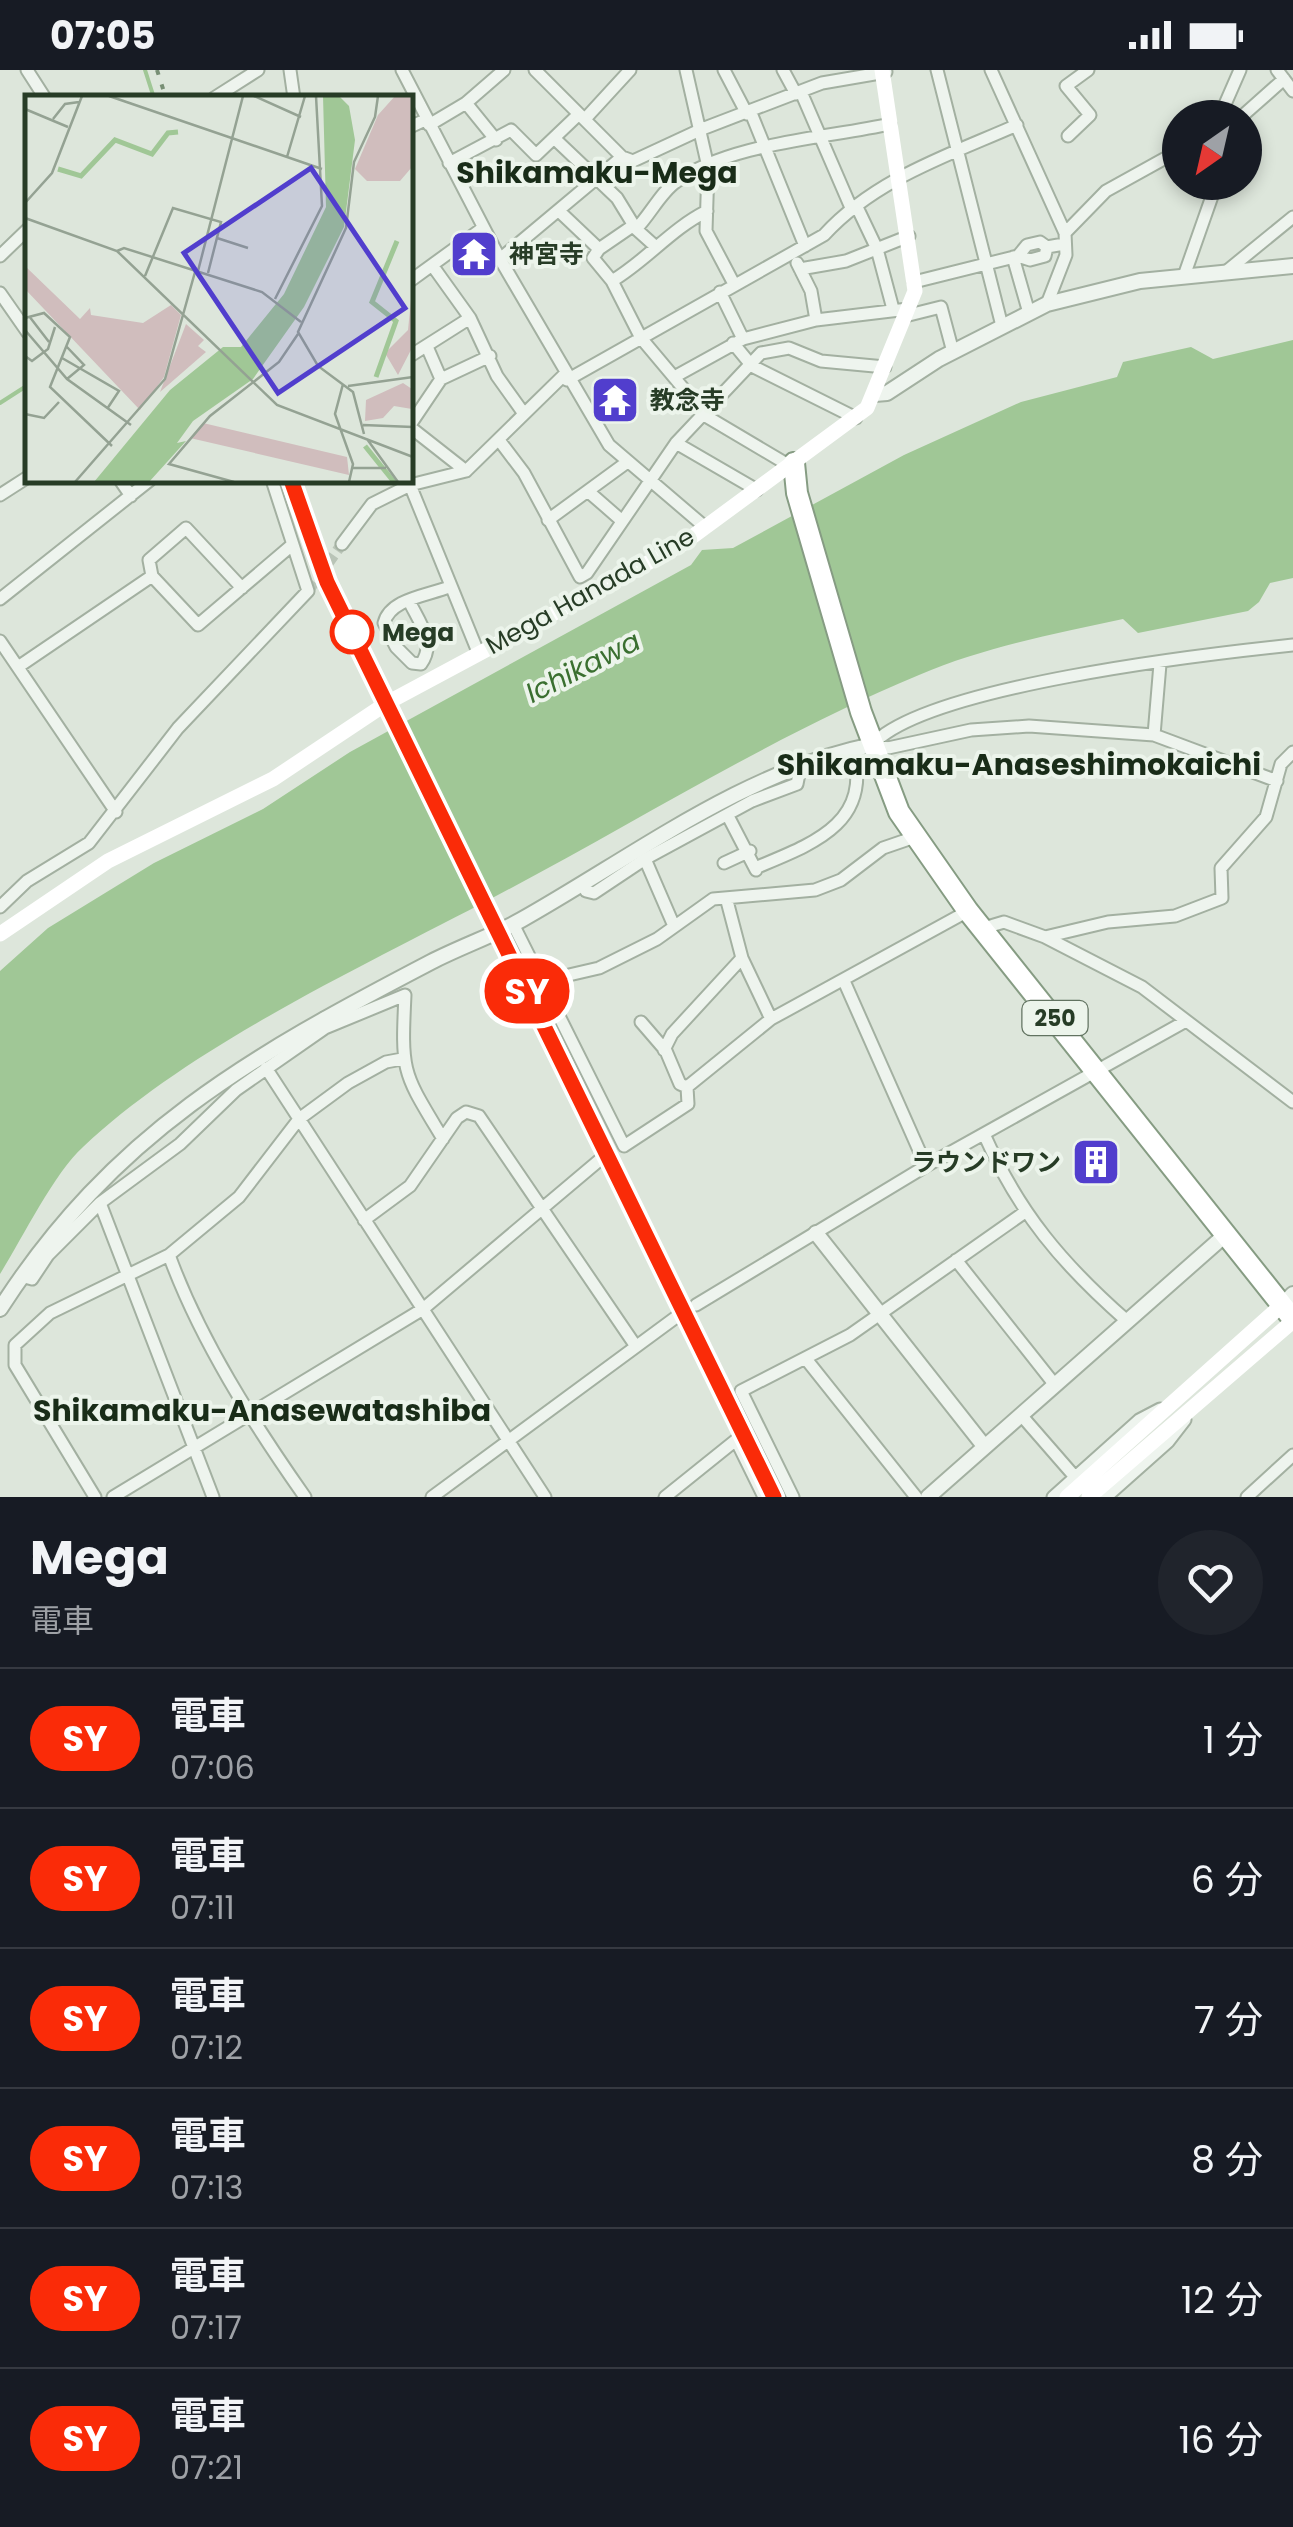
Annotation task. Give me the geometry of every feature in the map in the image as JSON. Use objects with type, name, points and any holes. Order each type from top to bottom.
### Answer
[{"type":"highway","name":"250","points":[[792,465],[861,712],[863,747],[899,812],[968,911],[1224,1236],[1290,1310]]},
{"type":"main road","name":"Mega Hanada Line","points":[[0,934],[108,861],[272,779],[387,703],[602,590],[705,527],[856,418],[875,394],[914,282],[885,71]]},
{"type":"main road","points":[[1067,1497],[1176,1400],[1290,1310]]},
{"type":"main road","points":[[1089,1497],[1194,1408],[1290,1310]]},
{"type":"street","points":[[27,70],[43,95]]},
{"type":"street","points":[[219,95],[258,70]]},
{"type":"street","points":[[290,70],[294,95]]},
{"type":"street","points":[[402,70],[500,259],[608,445],[647,482],[705,527]]},
{"type":"street","points":[[412,126],[466,103],[504,70]]},
{"type":"street","points":[[535,70],[622,157],[633,162],[702,129],[822,84],[885,71]]},
{"type":"street","points":[[449,162],[510,130],[536,154],[582,117],[630,70]]},
{"type":"street","points":[[686,70],[708,166],[706,231],[734,284]]},
{"type":"street","points":[[724,70],[766,148],[799,249],[800,269],[816,320]]},
{"type":"street","points":[[782,70],[823,136],[902,311]]},
{"type":"street","points":[[937,70],[1002,326]]},
{"type":"street","points":[[1068,136],[1090,115],[1066,86],[1088,70]]},
{"type":"street","points":[[1227,100],[1240,70]]},
{"type":"street","points":[[994,71],[1065,238],[1066,255],[1047,304]]},
{"type":"street","points":[[1257,100],[1280,75],[1293,91]]},
{"type":"street","points":[[466,103],[496,140]]},
{"type":"street","points":[[792,465],[704,414],[642,338],[612,281],[594,258],[599,250],[635,227],[674,182],[708,166],[787,139],[890,124]]},
{"type":"street","points":[[412,481],[466,471],[522,411],[566,377],[799,249],[898,178],[1017,125]]},
{"type":"street","points":[[555,139],[617,198],[635,227],[656,246]]},
{"type":"street","points":[[500,259],[597,182],[622,157]]},
{"type":"street","points":[[914,282],[1016,256],[1027,244],[1040,242],[1047,248],[1065,238],[1106,191],[1162,160]]},
{"type":"street","points":[[1184,276],[1211,200]]},
{"type":"street","points":[[612,281],[640,264],[680,224],[708,210]]},
{"type":"street","points":[[560,212],[599,250]]},
{"type":"street","points":[[1228,270],[1293,217]]},
{"type":"street","points":[[412,280],[484,228]]},
{"type":"street","points":[[0,256],[25,233]]},
{"type":"street","points":[[800,269],[846,262],[909,236]]},
{"type":"street","points":[[1016,256],[1029,313]]},
{"type":"street","points":[[432,265],[470,318],[497,376],[522,411]]},
{"type":"street","points":[[875,394],[887,393],[952,352],[1047,304],[1140,281],[1293,266]]},
{"type":"street","points":[[720,292],[752,366],[856,418]]},
{"type":"street","points":[[0,293],[25,329]]},
{"type":"street","points":[[676,376],[738,341],[776,330],[816,320],[941,307],[952,352]]},
{"type":"street","points":[[412,355],[470,318]]},
{"type":"street","points":[[776,330],[779,349]]},
{"type":"street","points":[[428,348],[441,380]]},
{"type":"street","points":[[499,440],[524,474],[580,577],[676,443],[761,352],[790,348],[820,361],[885,366]]},
{"type":"street","points":[[412,423],[441,380],[490,356]]},
{"type":"street","points":[[412,428],[466,471]]},
{"type":"street","points":[[676,443],[757,490]]},
{"type":"street","points":[[548,520],[626,463]]},
{"type":"street","points":[[0,495],[25,479]]},
{"type":"street","points":[[121,482],[130,496]]},
{"type":"street","points":[[0,599],[148,482]]},
{"type":"street","points":[[0,906],[27,881],[89,842],[178,728],[308,591],[273,482]]},
{"type":"street","points":[[342,544],[372,504],[409,482],[478,652]]},
{"type":"street","points":[[590,493],[622,520]]},
{"type":"street","points":[[242,588],[186,528],[149,560],[152,576],[198,625],[292,546]]},
{"type":"street","points":[[18,667],[152,576]]},
{"type":"street","points":[[410,602],[428,642],[428,653],[421,664],[405,658],[384,624],[387,610],[450,587]]},
{"type":"street","points":[[0,641],[116,812]]},
{"type":"street","points":[[728,816],[750,851],[756,869],[803,848],[842,820],[860,776],[863,747],[913,715],[1042,682],[1293,644]]},
{"type":"street","points":[[1154,735],[1160,664]]},
{"type":"street","points":[[0,1309],[21,1276],[90,1190],[150,1133],[325,1023],[801,764],[863,747],[888,748],[971,730],[1029,726],[1154,735],[1277,781]]},
{"type":"street","points":[[1045,937],[1108,922],[1175,916],[1222,898],[1222,868],[1266,817],[1281,764],[1293,752]]},
{"type":"street","points":[[583,884],[586,891],[594,893],[645,859],[797,784],[801,764]]},
{"type":"street","points":[[544,981],[599,968],[713,899],[727,901],[766,891],[768,896],[816,890],[841,880],[883,848],[915,837]]},
{"type":"street","points":[[724,864],[750,851]]},
{"type":"street","points":[[645,859],[674,926]]},
{"type":"street","points":[[727,901],[742,958],[772,1019]]},
{"type":"street","points":[[687,1087],[772,1019],[968,911]]},
{"type":"street","points":[[984,928],[1004,922],[1045,937],[1142,987],[1293,1102]]},
{"type":"street","points":[[513,924],[624,1146],[688,1104],[687,1087]]},
{"type":"street","points":[[664,1050],[672,1034],[742,958]]},
{"type":"street","points":[[844,980],[926,1166]]},
{"type":"street","points":[[21,1276],[32,1279],[41,1271],[48,1255],[100,1203],[180,1144],[208,1113],[325,1023],[405,994],[402,1059],[410,1088],[443,1139]]},
{"type":"street","points":[[696,1305],[926,1166],[1186,1021]]},
{"type":"street","points":[[640,1022],[664,1050],[680,1084],[687,1087]]},
{"type":"street","points":[[95,1497],[15,1365],[15,1345],[50,1313],[169,1255],[176,1244],[239,1197],[298,1119],[386,1062],[402,1059]]},
{"type":"street","points":[[266,1068],[545,1497]]},
{"type":"street","points":[[364,1220],[410,1186],[466,1112],[479,1116],[635,1345]]},
{"type":"street","points":[[984,1134],[1008,1188],[1025,1212],[1071,1272],[1127,1321]]},
{"type":"street","points":[[113,1497],[422,1309],[602,1158]]},
{"type":"street","points":[[100,1203],[213,1497]]},
{"type":"street","points":[[793,1497],[742,1390],[850,1335],[1025,1212]]},
{"type":"street","points":[[816,1233],[984,1446]]},
{"type":"street","points":[[928,1497],[1224,1236]]},
{"type":"street","points":[[169,1255],[182,1290],[252,1415],[305,1497]]},
{"type":"street","points":[[956,1260],[1055,1385]]},
{"type":"street","points":[[432,1497],[450,1491],[508,1440],[679,1315]]},
{"type":"street","points":[[806,1359],[916,1497]]},
{"type":"street","points":[[1053,1497],[1140,1420],[1176,1400]]},
{"type":"street","points":[[1106,1497],[1168,1442],[1194,1408]]},
{"type":"street","points":[[1021,1415],[1075,1478]]},
{"type":"street","points":[[665,1497],[736,1440],[764,1497]]},
{"type":"street","points":[[1247,1497],[1293,1455]]},
{"type":"water","name":"Ichikawa","points":[[1293,340],[1293,578],[1270,583],[1259,602],[1248,611],[1138,633],[1123,619],[994,649],[944,665],[864,699],[758,752],[280,1010],[175,1075],[126,1110],[72,1158],[0,1274],[0,971],[48,928],[154,863],[263,809],[350,752],[691,565],[702,550],[733,548],[904,455],[1021,402],[1117,377],[1123,362],[1191,347],[1213,359]]},
{"type":"waterway","points":[[145,70],[153,95]]},
{"type":"waterway","points":[[0,403],[25,387]]},
{"type":"tunnel","points":[[308,591],[342,544]]},
{"type":"railway","points":[[157,70],[165,95]]},
{"type":"railway","points":[[298,482],[335,585],[781,1497]]},
{"type":"train","name":"SY","points":[[292,482],[327,582],[774,1497]]},
{"type":"place","name":"神宮寺","points":[[474,254]]},
{"type":"place","name":"教念寺","points":[[615,400]]},
{"type":"place","name":"Mega","points":[[352,632]]},
{"type":"place","name":"ラウンドワン","points":[[1096,1162]]},
{"type":"district","name":"Shikamaku-Mega","points":[[597,172]]},
{"type":"district","name":"Shikamaku-Anaseshimokaichi","points":[[1019,764]]},
{"type":"district","name":"Shikamaku-Anasewatashiba","points":[[262,1410]]}]
